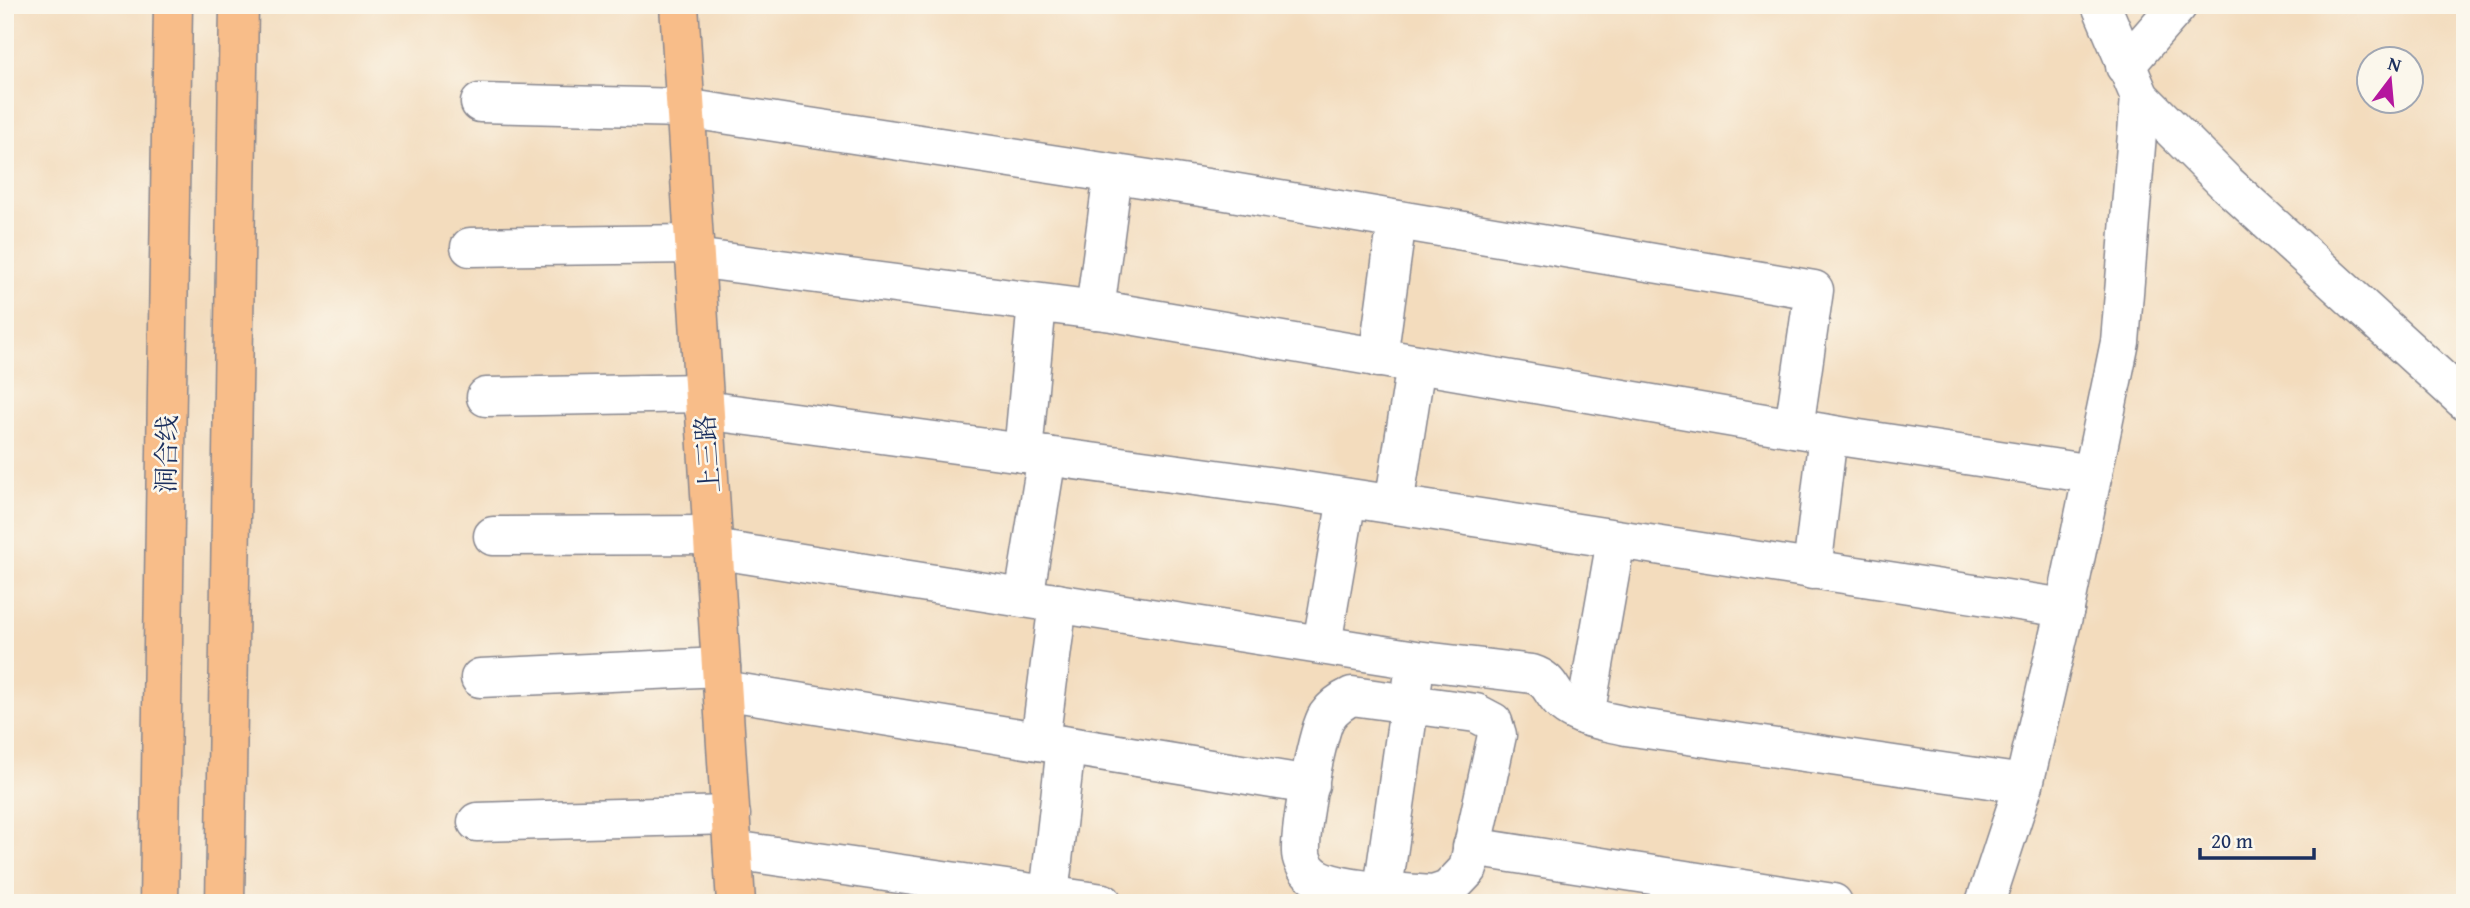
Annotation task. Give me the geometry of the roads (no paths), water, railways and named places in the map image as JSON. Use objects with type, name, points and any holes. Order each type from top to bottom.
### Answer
[{"type":"main road","name":"洞合线","points":[[159,903],[173,5]]},
{"type":"main road","points":[[225,903],[239,5]]},
{"type":"main road","name":"上三路","points":[[679,5],[736,903]]},
{"type":"street","points":[[2101,5],[2132,82],[2227,184],[2465,401]]},
{"type":"street","points":[[1985,903],[2024,784],[2120,342],[2132,82],[2178,5]]},
{"type":"street","points":[[480,103],[684,108],[1113,174],[1814,290],[1812,570]]},
{"type":"street","points":[[1095,310],[1113,174]]},
{"type":"street","points":[[1378,358],[1397,220]]},
{"type":"street","points":[[470,247],[694,251],[1095,310],[1811,431],[2093,474]]},
{"type":"street","points":[[477,822],[732,833],[1077,900],[1053,743],[1041,600],[1035,454],[1037,303]]},
{"type":"street","points":[[1394,505],[1416,364]]},
{"type":"street","points":[[486,397],[704,402],[2064,608]]},
{"type":"street","points":[[1322,645],[1347,498]]},
{"type":"street","points":[[493,536],[713,542],[1041,600],[1416,660],[1532,674],[1546,678],[1567,708],[1585,716],[1626,726],[2024,784]]},
{"type":"street","points":[[1585,716],[1616,540]]},
{"type":"street","points":[[1382,896],[1416,660]]},
{"type":"street","points":[[480,678],[722,678],[1053,743],[1310,785]]},
{"type":"street","points":[[1352,696],[1410,704],[1476,713],[1493,722],[1497,735],[1468,869],[1448,890],[1433,895],[1382,896],[1318,879],[1307,870],[1300,854],[1310,785],[1325,718],[1338,703],[1352,696]]},
{"type":"street","points":[[1472,847],[1833,903]]}]
